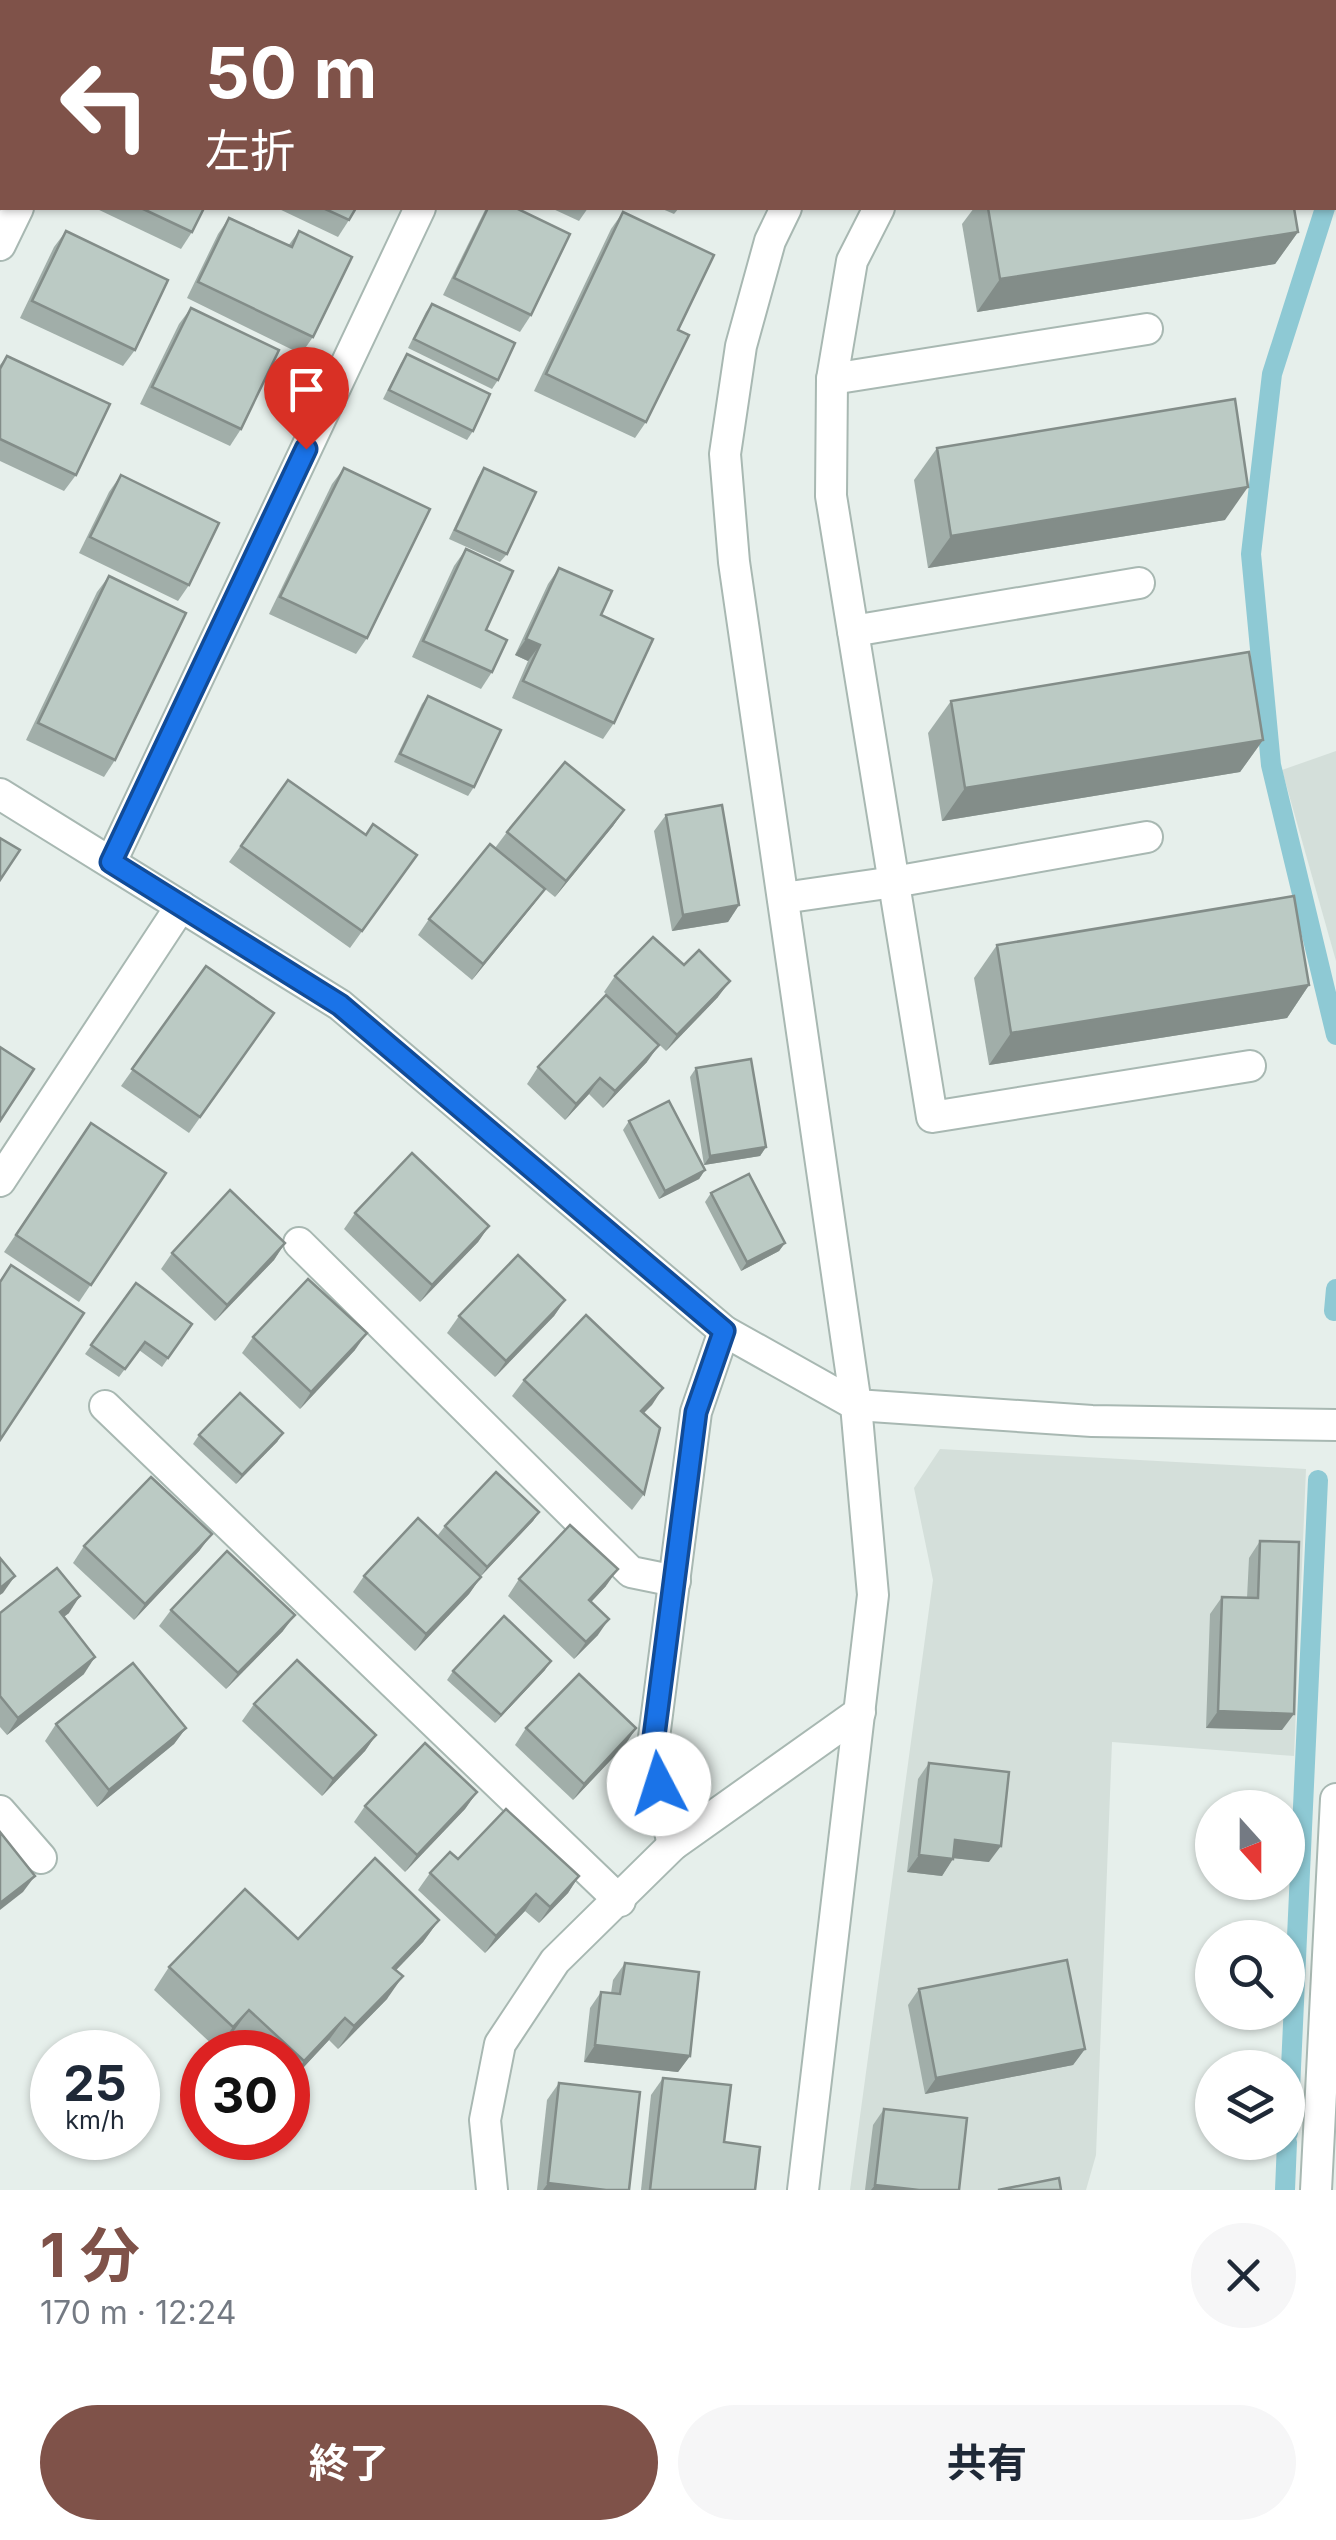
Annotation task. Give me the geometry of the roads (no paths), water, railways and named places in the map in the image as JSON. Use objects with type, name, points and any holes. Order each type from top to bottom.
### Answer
[{"type":"street","points":[[0,245],[17,210]]},
{"type":"street","points":[[111,862],[419,210]]},
{"type":"street","points":[[785,210],[770,241],[741,346],[726,454],[734,562],[856,1405],[874,1595],[803,2190]]},
{"type":"street","points":[[878,210],[852,262],[832,380],[831,496],[932,1118],[1250,1066]]},
{"type":"street","points":[[832,380],[1147,329]]},
{"type":"street","points":[[853,631],[1139,583]]},
{"type":"street","points":[[0,794],[340,1005],[724,1331],[856,1405],[1092,1421],[1336,1424]]},
{"type":"street","points":[[783,898],[1147,837]]},
{"type":"street","points":[[0,1181],[181,906]]},
{"type":"street","points":[[299,1243],[630,1572],[675,1581]]},
{"type":"street","points":[[674,1845],[652,1752],[696,1412],[724,1331]]},
{"type":"street","points":[[105,1406],[620,1901]]},
{"type":"street","points":[[492,2190],[485,2120],[500,2044],[555,1961],[674,1845],[860,1712]]},
{"type":"street","points":[[1316,2190],[1336,1799]]},
{"type":"street","points":[[0,1812],[40,1858]]},
{"type":"waterway","points":[[1324,210],[1272,374],[1251,554],[1271,765],[1336,1035]]},
{"type":"waterway","points":[[1334,1311],[1336,1289]]},
{"type":"waterway","points":[[1292,2050],[1318,1480]]},
{"type":"waterway","points":[[1285,2190],[1286,2160]]}]
